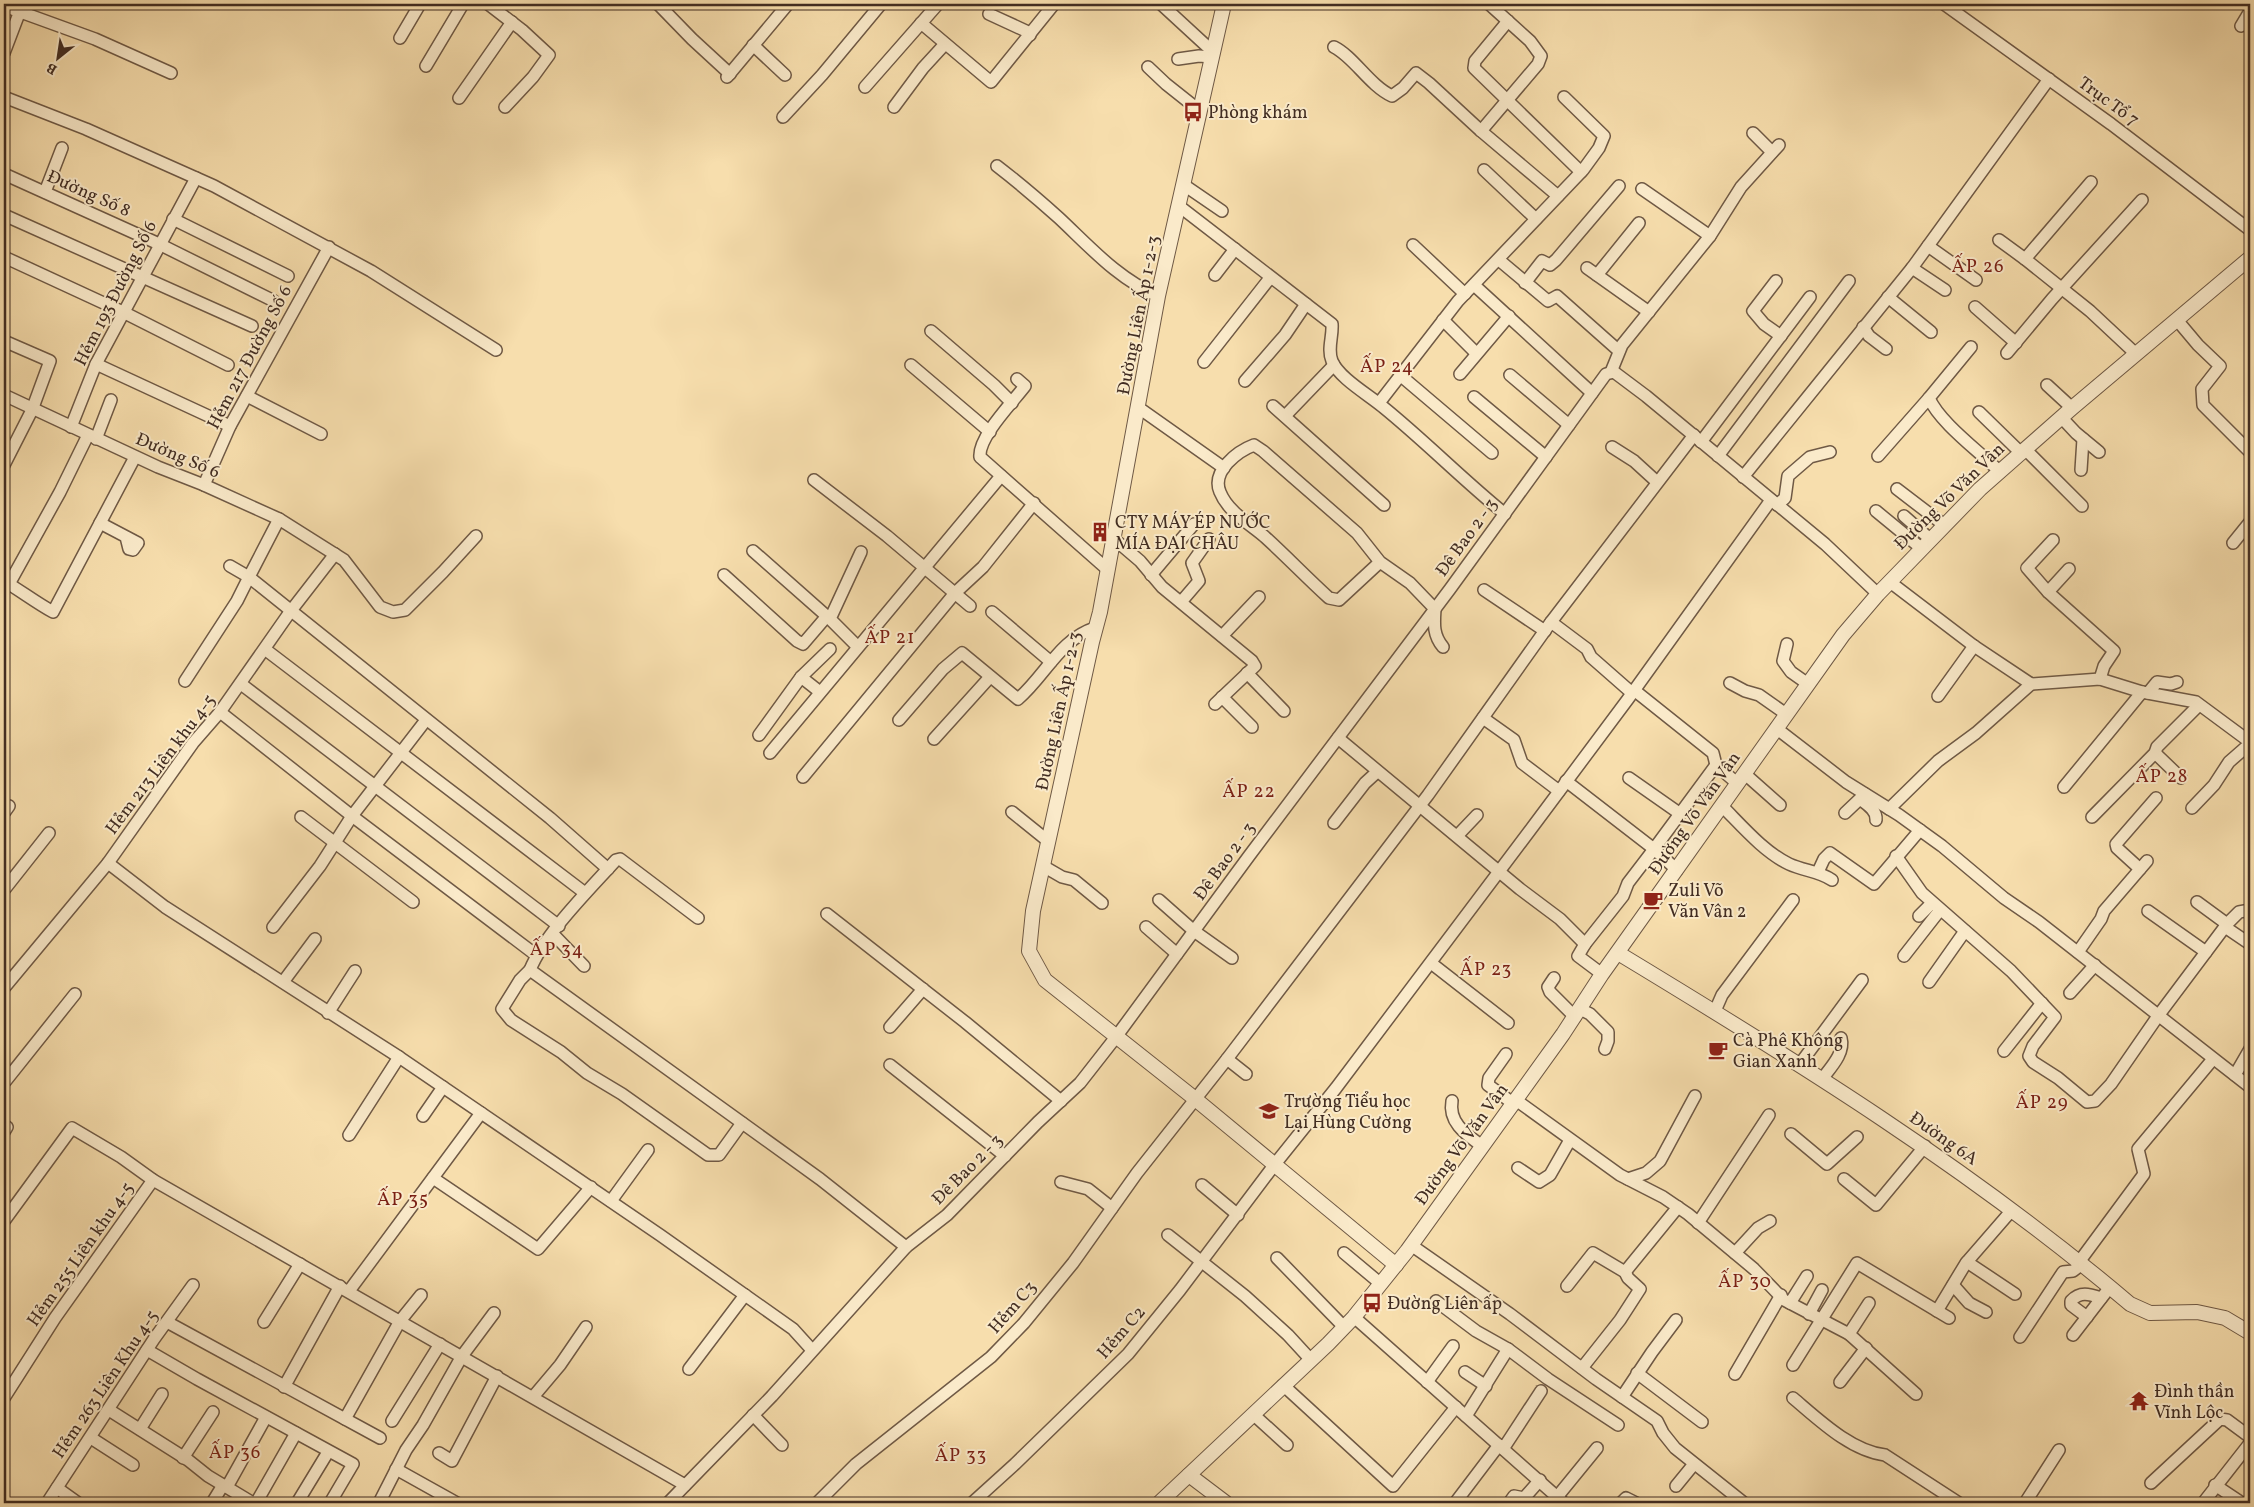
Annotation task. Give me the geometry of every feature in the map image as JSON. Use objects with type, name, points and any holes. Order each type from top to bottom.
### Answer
[{"type":"street","points":[[400,38],[420,4]]},
{"type":"street","points":[[426,66],[463,4]]},
{"type":"street","points":[[488,4],[512,22],[549,55],[533,77],[505,107]]},
{"type":"street","points":[[658,4],[729,75],[788,4]]},
{"type":"street","points":[[783,117],[822,75],[881,4]]},
{"type":"street","points":[[865,87],[938,4]]},
{"type":"street","points":[[921,23],[991,82],[1054,4]]},
{"type":"street","points":[[1161,4],[1212,54]]},
{"type":"street","name":"Đường Liên Ấp 1-2-3","points":[[1224,4],[1180,206],[1158,296],[1139,408],[1100,612],[1033,911],[1029,951],[1045,980],[1194,1098],[1396,1265]]},
{"type":"street","points":[[1480,131],[1538,64],[1541,56],[1530,41],[1489,4]]},
{"type":"street","name":"Trục Tổ 7","points":[[1944,4],[2049,79],[2250,230]]},
{"type":"street","points":[[4,6],[95,39],[171,73]]},
{"type":"street","points":[[4,53],[20,11]]},
{"type":"street","points":[[2241,26],[2250,11]]},
{"type":"street","points":[[989,14],[1026,31],[1030,35]]},
{"type":"street","points":[[1508,21],[1473,64],[1474,68],[1581,172]]},
{"type":"street","points":[[459,98],[512,22]]},
{"type":"street","points":[[894,107],[923,68],[945,44]]},
{"type":"street","points":[[754,45],[785,75]]},
{"type":"street","points":[[1334,47],[1341,50],[1355,67],[1392,96],[1416,74],[1429,83],[1480,131],[1558,196]]},
{"type":"street","points":[[1178,59],[1212,54]]},
{"type":"street","points":[[1148,67],[1200,111]]},
{"type":"street","points":[[1743,477],[1912,268],[2049,79]]},
{"type":"street","points":[[4,97],[86,129],[196,178],[329,247],[496,350]]},
{"type":"street","points":[[1379,404],[1465,294],[1581,172],[1599,148],[1604,136],[1564,97]]},
{"type":"street","name":"Đê Bao 2 - 3","points":[[668,1503],[753,1415],[906,1247],[947,1215],[1080,1083],[1435,609],[1606,374],[1611,372],[1620,351],[1710,236],[1741,187],[1775,148],[1752,133]]},
{"type":"street","points":[[45,192],[62,148]]},
{"type":"street","points":[[997,166],[1029,192],[1106,263],[1138,288],[1158,296]]},
{"type":"street","points":[[1484,170],[1536,219]]},
{"type":"street","name":"Đường Số 8","points":[[4,174],[159,244],[274,301]]},
{"type":"street","name":"Hẻm 193 Đường Số 6","points":[[71,427],[96,364],[196,178]]},
{"type":"street","points":[[2024,259],[2091,182]]},
{"type":"street","points":[[1184,185],[1222,211]]},
{"type":"street","points":[[1526,283],[1542,261],[1550,265],[1567,248],[1618,186]]},
{"type":"street","points":[[1642,189],[1710,236]]},
{"type":"street","points":[[2007,353],[2142,200]]},
{"type":"street","points":[[1180,206],[1270,278],[1332,324],[1333,334],[1329,349],[1334,365],[1505,514]]},
{"type":"street","points":[[4,215],[252,326]]},
{"type":"street","points":[[173,219],[288,276]]},
{"type":"street","points":[[1639,223],[1592,272],[1650,312]]},
{"type":"street","points":[[1999,240],[2090,311],[2136,354]]},
{"type":"street","points":[[1413,245],[1465,294]]},
{"type":"street","points":[[1928,246],[1976,280]]},
{"type":"street","name":"Hẻm 217 Đường Số 6","points":[[204,485],[230,426],[329,247]]},
{"type":"street","points":[[1215,275],[1235,249]]},
{"type":"street","points":[[4,257],[123,312],[228,364]]},
{"type":"street","name":"Đường Võ Văn Vân","points":[[1159,1503],[1311,1360],[1354,1317],[1381,1284],[1515,1102],[1578,1013],[1602,974],[1786,714],[1843,636],[1878,594],[1944,525],[2023,451],[2250,258]]},
{"type":"street","points":[[1499,260],[1548,301],[1557,296],[1620,351]]},
{"type":"street","points":[[1912,268],[1945,290]]},
{"type":"street","points":[[1204,362],[1270,278]]},
{"type":"street","points":[[1776,280],[1753,310],[1764,324],[1781,336]]},
{"type":"street","points":[[1718,456],[1850,281]]},
{"type":"street","points":[[1474,285],[1592,393]]},
{"type":"street","name":"Hẻm C3","points":[[817,1503],[856,1464],[991,1356],[1024,1322],[1073,1263],[1194,1098],[1227,1059],[1419,805],[1548,627],[1657,482],[1698,439],[1810,297]]},
{"type":"street","points":[[1888,297],[1931,332]]},
{"type":"street","points":[[1245,381],[1285,334],[1306,304]]},
{"type":"street","points":[[1975,307],[2016,342]]},
{"type":"street","points":[[1460,374],[1509,316]]},
{"type":"street","points":[[1443,320],[1476,353]]},
{"type":"street","points":[[2177,320],[2198,345],[2220,366],[2202,389],[2203,405],[2250,452]]},
{"type":"street","points":[[1863,327],[1869,336],[1886,349]]},
{"type":"street","points":[[931,331],[1012,403]]},
{"type":"street","points":[[4,341],[50,361],[32,410],[4,465]]},
{"type":"street","points":[[1878,456],[1971,347]]},
{"type":"street","points":[[96,364],[230,426]]},
{"type":"street","points":[[911,365],[990,432]]},
{"type":"street","points":[[1285,416],[1334,365]]},
{"type":"street","points":[[1611,372],[1646,396],[1825,544],[1878,594]]},
{"type":"street","points":[[1400,375],[1492,453]]},
{"type":"street","points":[[1510,375],[1569,425]]},
{"type":"street","points":[[1017,379],[1025,386],[990,432],[979,450],[980,457],[1107,569]]},
{"type":"street","points":[[2047,385],[2072,408]]},
{"type":"street","name":"Đường Số 6","points":[[4,395],[92,437],[279,518],[344,560],[380,607],[393,612],[405,610],[476,536]]},
{"type":"street","points":[[247,396],[321,434]]},
{"type":"street","points":[[1474,397],[1546,457]]},
{"type":"street","points":[[1929,398],[1933,407],[1946,422],[2000,472]]},
{"type":"street","points":[[111,400],[92,437],[7,582],[26,593],[34,593],[57,605],[135,456]]},
{"type":"street","points":[[1273,406],[1384,505]]},
{"type":"street","points":[[1139,408],[1224,468]]},
{"type":"street","points":[[1979,412],[2082,506]]},
{"type":"street","points":[[2061,417],[2099,452]]},
{"type":"street","points":[[2081,470],[2083,439]]},
{"type":"street","points":[[1380,562],[1339,600],[1328,598],[1265,537],[1233,511],[1219,491],[1218,478],[1224,468],[1242,450],[1254,445],[1357,533],[1380,562],[1410,583],[1435,609],[1434,631],[1442,647]]},
{"type":"street","points":[[1612,447],[1634,461],[1657,482]]},
{"type":"street","name":"Hẻm C2","points":[[972,1503],[1016,1464],[1128,1354],[1336,1088],[1774,502],[1785,498],[1788,476],[1810,457],[1830,452]]},
{"type":"street","points":[[770,752],[1001,476]]},
{"type":"street","points":[[814,480],[926,567],[970,606]]},
{"type":"street","points":[[1897,489],[1944,525]]},
{"type":"street","points":[[803,777],[955,593],[983,567],[1034,503]]},
{"type":"street","points":[[1876,511],[1926,544]]},
{"type":"street","points":[[1904,516],[1926,544]]},
{"type":"street","points":[[186,680],[237,601],[279,518]]},
{"type":"street","points":[[2233,543],[2250,522]]},
{"type":"street","points":[[100,523],[126,537]]},
{"type":"street","points":[[1151,575],[1194,524]]},
{"type":"street","points":[[1113,538],[1140,561],[1162,588],[1252,661],[1255,666],[1219,700],[1252,727]]},
{"type":"street","points":[[1181,602],[1199,580],[1192,563],[1209,539]]},
{"type":"street","points":[[2053,540],[2027,568],[2048,592],[2114,651],[2104,666],[2100,679]]},
{"type":"street","points":[[753,551],[829,618],[857,646]]},
{"type":"street","points":[[724,575],[797,641],[803,644],[829,618],[861,552]]},
{"type":"street","name":"Hẻm 213 Liên khu 4-5","points":[[4,988],[108,862],[193,743],[220,712],[266,650],[290,612],[335,554]]},
{"type":"street","points":[[230,566],[249,577],[290,612],[550,818],[608,869]]},
{"type":"street","points":[[2048,592],[2070,570]]},
{"type":"street","points":[[1890,582],[1974,646],[2031,684]]},
{"type":"street","points":[[1484,590],[1587,648],[1591,657],[1713,753],[1716,765],[1780,805]]},
{"type":"street","points":[[1222,636],[1259,597]]},
{"type":"street","points":[[992,612],[1051,662]]},
{"type":"street","points":[[899,720],[943,669],[962,652],[1018,699],[1029,690],[1051,662],[1081,632],[1095,628]]},
{"type":"street","points":[[1787,644],[1783,662],[1791,672],[1808,684]]},
{"type":"street","points":[[1938,696],[1974,646]]},
{"type":"street","points":[[758,735],[801,676],[830,649]]},
{"type":"street","points":[[266,650],[585,893]]},
{"type":"street","points":[[1248,673],[1284,711]]},
{"type":"street","points":[[801,676],[820,692]]},
{"type":"street","points":[[934,738],[990,677]]},
{"type":"street","points":[[1889,809],[1938,761],[1976,733],[2031,684],[2100,679],[2145,692],[2196,702],[2247,746],[2229,762],[2214,785],[2192,808]]},
{"type":"street","points":[[2064,787],[2145,692],[2157,682],[2171,684],[2178,682]]},
{"type":"street","points":[[1730,683],[1745,692],[1759,695],[1786,714]]},
{"type":"street","points":[[241,684],[375,786],[556,930],[584,966]]},
{"type":"street","points":[[2092,817],[2156,753],[2157,747],[2199,705]]},
{"type":"street","points":[[220,712],[352,816],[536,955]]},
{"type":"street","points":[[1483,718],[1514,740],[1522,763],[1559,791]]},
{"type":"street","points":[[273,927],[320,866],[352,816],[426,720]]},
{"type":"street","points":[[1776,728],[1863,797],[1871,808],[1876,820]]},
{"type":"street","points":[[1338,738],[1377,772],[1560,919],[1584,944]]},
{"type":"street","points":[[2156,753],[2181,778]]},
{"type":"street","points":[[1602,974],[1578,956],[1584,944],[1623,896],[1628,882],[1716,765]]},
{"type":"street","points":[[1334,823],[1365,783],[1377,772]]},
{"type":"street","points":[[1629,778],[1679,813]]},
{"type":"street","points":[[1566,781],[1654,849],[1677,870]]},
{"type":"street","points":[[1863,797],[1889,809],[1942,846],[2004,898],[2095,965],[2250,1087]]},
{"type":"street","points":[[1845,813],[1863,797]]},
{"type":"street","points":[[2078,952],[2101,919],[2104,911],[2144,865],[2117,848],[2116,844],[2156,798]]},
{"type":"street","points":[[1722,806],[1766,848],[1787,863],[1818,872],[1832,880]]},
{"type":"street","points":[[1012,812],[1048,841]]},
{"type":"street","points":[[1457,836],[1477,815]]},
{"type":"street","points":[[301,817],[413,902]]},
{"type":"street","points":[[1818,872],[1824,859],[1830,853],[1874,884],[1920,830]]},
{"type":"street","points":[[4,890],[49,832]]},
{"type":"street","points":[[1896,856],[1922,893],[2010,971],[2055,1017],[2033,1046],[2029,1056],[2033,1062],[2058,1078],[2087,1102],[2095,1101],[2111,1084],[2158,1016],[2226,925],[2240,912],[2250,910]]},
{"type":"street","points":[[698,918],[620,859],[616,860],[585,893],[536,955],[530,970],[520,980],[502,1009],[511,1020],[561,1052],[587,1073],[622,1094],[708,1155],[719,1155],[742,1123]]},
{"type":"street","points":[[108,862],[165,907],[399,1057],[591,1187],[792,1329],[812,1350]]},
{"type":"street","points":[[1043,866],[1074,880],[1102,903]]},
{"type":"street","points":[[1159,900],[1194,931],[1232,958]]},
{"type":"street","points":[[1715,1012],[1722,995],[1793,900]]},
{"type":"street","points":[[2197,902],[2250,944]]},
{"type":"street","points":[[1919,916],[1936,907]]},
{"type":"street","points":[[1904,956],[1936,907]]},
{"type":"street","points":[[2148,911],[2206,952]]},
{"type":"street","points":[[827,914],[1061,1101]]},
{"type":"street","points":[[1146,927],[1177,954]]},
{"type":"street","points":[[1929,982],[1965,931]]},
{"type":"street","points":[[283,982],[315,939]]},
{"type":"street","name":"Đường 6A","points":[[1618,952],[1800,1064],[1925,1146],[2081,1263],[2130,1304],[2150,1313],[2197,1312],[2225,1318],[2250,1333]]},
{"type":"street","points":[[1430,963],[1508,1024]]},
{"type":"street","points":[[2070,994],[2095,965]]},
{"type":"street","points":[[328,1012],[355,970]]},
{"type":"street","points":[[530,970],[820,1178],[906,1247]]},
{"type":"street","points":[[1554,978],[1548,988],[1550,992],[1578,1013],[1590,1014],[1608,1032],[1608,1041],[1604,1049]]},
{"type":"street","points":[[1800,1064],[1862,980]]},
{"type":"street","points":[[890,1027],[923,989]]},
{"type":"street","points":[[4,1084],[75,994]]},
{"type":"street","points":[[2004,1051],[2042,1003]]},
{"type":"street","points":[[1822,1079],[1838,1056],[1843,1045],[1841,1038]]},
{"type":"street","points":[[2235,1075],[2250,1048]]},
{"type":"street","points":[[1506,1054],[1490,1078],[1488,1085],[1628,1179],[1664,1197],[1678,1207],[1736,1253],[1781,1296],[1809,1314],[1849,1334],[1916,1394]]},
{"type":"street","points":[[349,1135],[399,1057]]},
{"type":"street","points":[[1227,1059],[1246,1074]]},
{"type":"street","points":[[2020,1337],[2063,1272],[2073,1271],[2081,1263],[2144,1174],[2138,1149],[2213,1059]]},
{"type":"street","points":[[890,1065],[1006,1156]]},
{"type":"street","points":[[423,1116],[443,1087]]},
{"type":"street","points":[[1628,1179],[1646,1173],[1660,1161],[1695,1096]]},
{"type":"street","points":[[1452,1102],[1452,1116],[1465,1134],[1482,1146]]},
{"type":"street","points":[[284,1387],[344,1289],[433,1178],[481,1113]]},
{"type":"street","points":[[1698,1223],[1769,1115]]},
{"type":"street","points":[[4,1221],[72,1128],[121,1157],[153,1180],[685,1484]]},
{"type":"street","points":[[1791,1134],[1827,1164],[1857,1137]]},
{"type":"street","points":[[1518,1168],[1539,1182],[1550,1175],[1570,1140]]},
{"type":"street","points":[[1844,1179],[1876,1205],[1925,1146]]},
{"type":"street","points":[[611,1201],[648,1150]]},
{"type":"street","points":[[433,1178],[538,1249],[591,1187]]},
{"type":"street","name":"Hẻm 255 Liên khu 4-5","points":[[4,1398],[55,1318],[153,1180]]},
{"type":"street","points":[[1061,1182],[1088,1189],[1112,1208]]},
{"type":"street","points":[[1202,1185],[1238,1215]]},
{"type":"street","points":[[1625,1272],[1678,1207]]},
{"type":"street","points":[[1937,1311],[1967,1262],[2012,1210]]},
{"type":"street","points":[[1736,1253],[1758,1228],[1770,1221]]},
{"type":"street","points":[[1168,1235],[1245,1296],[1288,1335],[1311,1360]]},
{"type":"street","points":[[1411,1245],[1488,1298],[1657,1421],[1663,1434],[1675,1448],[1742,1503]]},
{"type":"street","points":[[1344,1253],[1381,1284]]},
{"type":"street","points":[[1567,1286],[1593,1253],[1625,1272],[1628,1278],[1640,1289],[1620,1320],[1582,1368]]},
{"type":"street","points":[[1276,1258],[1344,1327]]},
{"type":"street","points":[[1967,1262],[2015,1294]]},
{"type":"street","points":[[1793,1365],[1857,1263],[1949,1318]]},
{"type":"street","points":[[264,1322],[300,1264]]},
{"type":"street","points":[[1790,1303],[1807,1276]]},
{"type":"street","name":"Hẻm 263 Liên Khu 4-5","points":[[47,1503],[147,1350],[193,1285]]},
{"type":"street","points":[[1953,1286],[1969,1303],[1986,1312]]},
{"type":"street","points":[[2073,1335],[2110,1287]]},
{"type":"street","points":[[1809,1314],[1822,1290]]},
{"type":"street","points":[[2087,1317],[2071,1304],[2071,1301],[2076,1295],[2087,1294],[2101,1298]]},
{"type":"street","points":[[345,1419],[400,1321],[421,1295]]},
{"type":"street","points":[[689,1368],[745,1295]]},
{"type":"street","points":[[1735,1374],[1781,1296]]},
{"type":"street","points":[[1436,1301],[1476,1331],[1508,1349],[1567,1392],[1618,1424]]},
{"type":"street","points":[[1849,1334],[1869,1303]]},
{"type":"street","points":[[379,1503],[396,1469],[462,1356],[494,1312]]},
{"type":"street","points":[[1354,1317],[1540,1480],[1560,1500],[1597,1448]]},
{"type":"street","points":[[1622,1396],[1676,1320]]},
{"type":"street","points":[[167,1322],[380,1438]]},
{"type":"street","points":[[533,1397],[560,1365],[586,1327]]},
{"type":"street","points":[[392,1421],[440,1344]]},
{"type":"street","points":[[1428,1382],[1453,1346]]},
{"type":"street","points":[[1840,1382],[1866,1348]]},
{"type":"street","points":[[1466,1416],[1508,1349]]},
{"type":"street","points":[[147,1350],[328,1452],[353,1464],[330,1503]]},
{"type":"street","points":[[1465,1372],[1486,1386]]},
{"type":"street","points":[[1638,1373],[1702,1422]]},
{"type":"street","points":[[438,1453],[452,1461],[497,1376]]},
{"type":"street","points":[[1283,1385],[1393,1486],[1456,1407]]},
{"type":"street","points":[[1455,1503],[1501,1447],[1541,1391]]},
{"type":"street","points":[[140,1429],[162,1394]]},
{"type":"street","points":[[1793,1398],[1840,1437],[1874,1454],[1885,1455],[1960,1503]]},
{"type":"street","points":[[109,1410],[225,1486],[255,1503],[296,1433]]},
{"type":"street","points":[[183,1458],[213,1412]]},
{"type":"street","points":[[753,1415],[782,1445]]},
{"type":"street","points":[[1254,1415],[1287,1445]]},
{"type":"street","points":[[212,1503],[225,1486],[266,1417]]},
{"type":"street","points":[[2151,1483],[2220,1419],[2226,1420],[2250,1438]]},
{"type":"street","points":[[91,1438],[133,1465]]},
{"type":"street","points":[[2203,1503],[2215,1485],[2246,1456],[2250,1442]]},
{"type":"street","points":[[2025,1503],[2059,1450]]},
{"type":"street","points":[[298,1503],[328,1452]]},
{"type":"street","points":[[1676,1486],[1694,1464]]},
{"type":"street","points":[[396,1469],[457,1503]]},
{"type":"street","points":[[1190,1475],[1226,1503]]},
{"type":"street","points":[[1509,1503],[1514,1496],[1524,1498],[1540,1480]]},
{"type":"street","points":[[2215,1485],[2242,1503]]},
{"type":"street","points":[[57,1488],[78,1503]]},
{"type":"street","points":[[1621,1503],[1627,1498],[1636,1503]]},
{"type":"place","name":"Phòng khám","points":[[1193,112]]},
{"type":"place","name":"CTY MÁY ÉP NƯỚC MÍA ĐẠI CHÂU","points":[[1100,532]]},
{"type":"place","name":"Zuli Võ Văn Vân 2","points":[[1653,900]]},
{"type":"place","name":"Cà Phê Không Gian Xanh","points":[[1718,1050]]},
{"type":"place","name":"Trường Tiểu học Lại Hùng Cường","points":[[1269,1111]]},
{"type":"place","name":"Đường Liên ấp","points":[[1372,1303]]},
{"type":"place","name":"Đình thần Vĩnh Lộc","points":[[2139,1401]]},
{"type":"district","name":"ẤP 26","points":[[1978,265]]},
{"type":"district","name":"ẤP 24","points":[[1387,365]]},
{"type":"district","name":"ẤP 21","points":[[890,636]]},
{"type":"district","name":"ẤP 28","points":[[2162,775]]},
{"type":"district","name":"ẤP 22","points":[[1249,790]]},
{"type":"district","name":"ẤP 34","points":[[557,948]]},
{"type":"district","name":"ẤP 23","points":[[1486,968]]},
{"type":"district","name":"ẤP 29","points":[[2042,1101]]},
{"type":"district","name":"ẤP 35","points":[[403,1198]]},
{"type":"district","name":"ẤP 30","points":[[1745,1280]]},
{"type":"district","name":"ẤP 36","points":[[235,1451]]},
{"type":"district","name":"ẤP 33","points":[[961,1454]]}]
